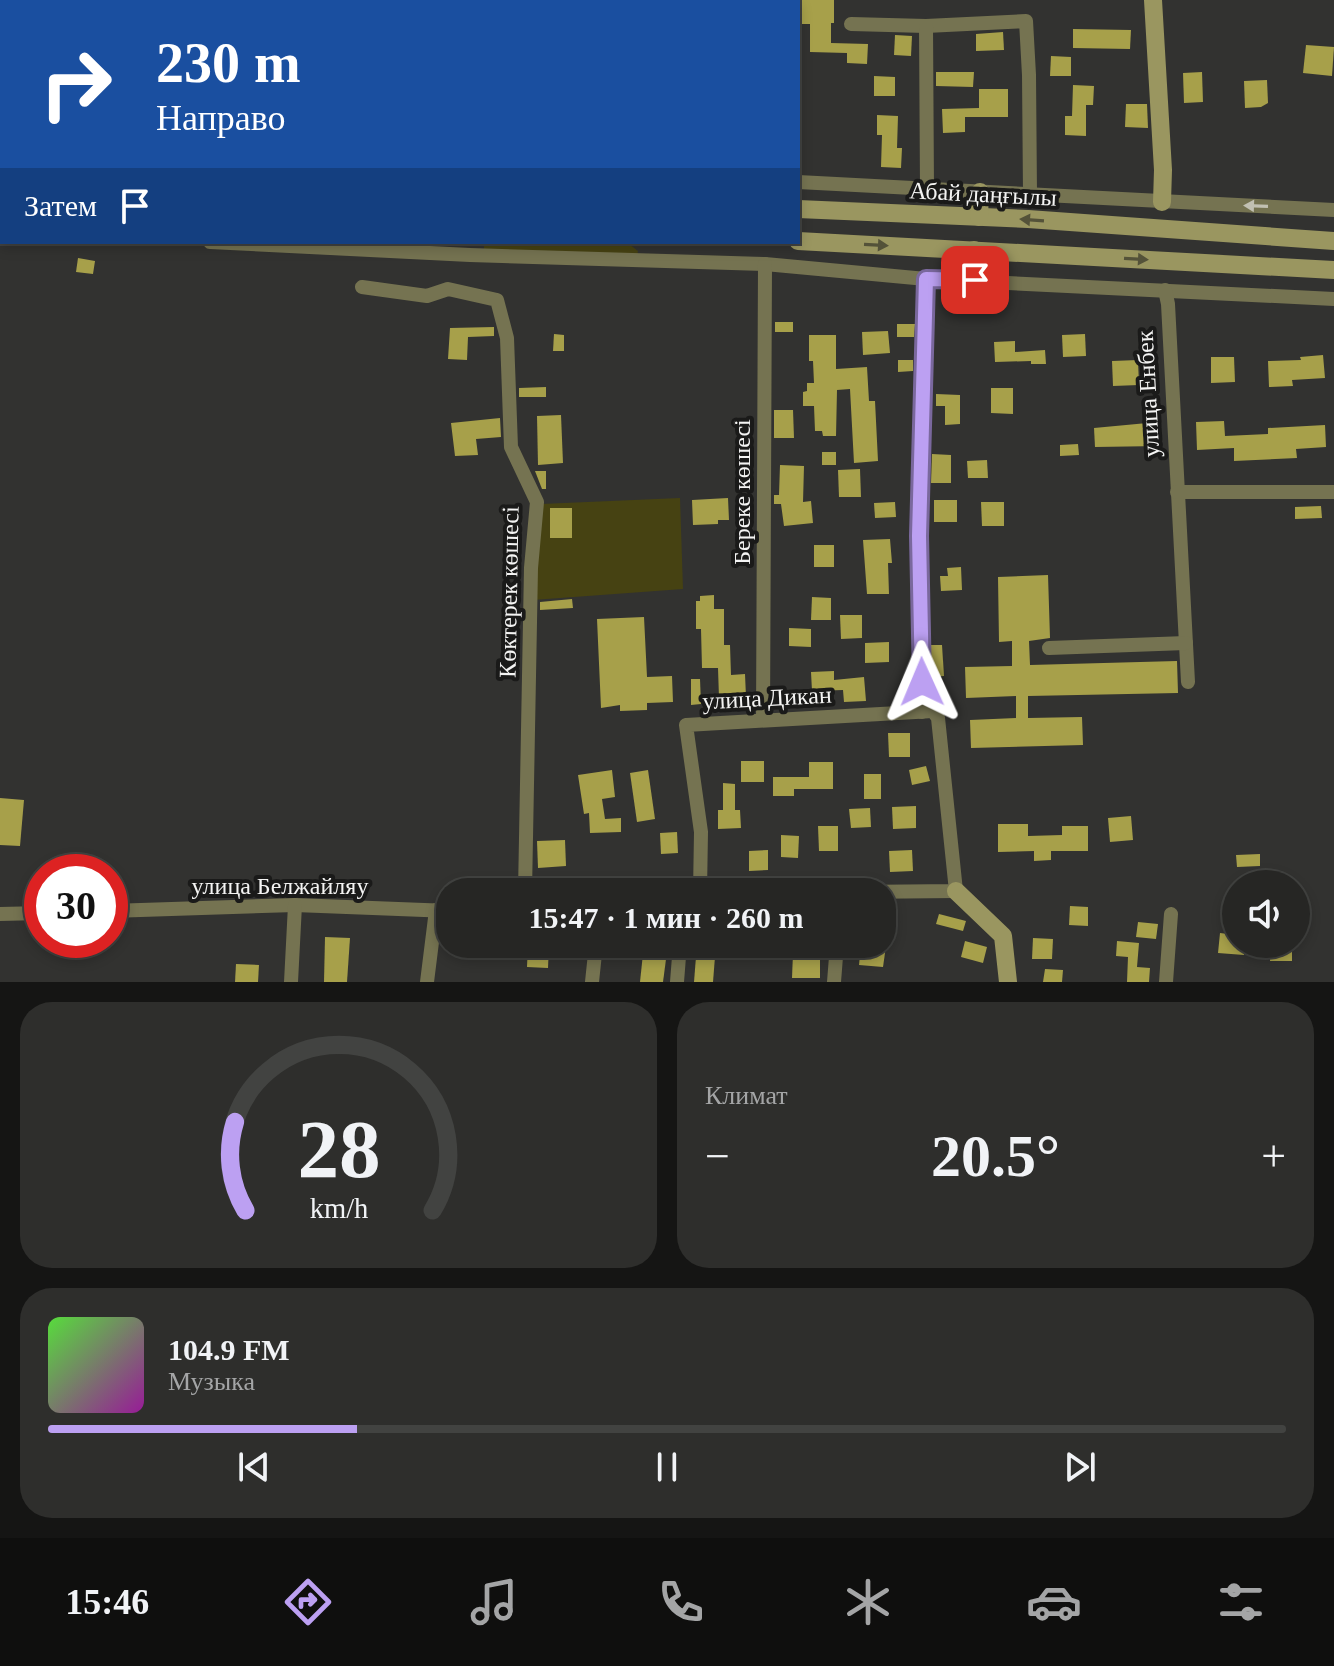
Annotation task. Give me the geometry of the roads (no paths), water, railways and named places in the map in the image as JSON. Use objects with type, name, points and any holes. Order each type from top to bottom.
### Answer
[{"type":"main road","points":[[1153,0],[1162,202]]},
{"type":"main road","points":[[979,217],[980,192]]},
{"type":"main road","name":"Абай даңғылы","points":[[800,209],[979,217],[1334,241]]},
{"type":"main road","points":[[800,241],[1334,270]]},
{"type":"main road","points":[[974,250],[975,280]]},
{"type":"main road","points":[[956,891],[1003,936],[1008,982]]},
{"type":"street","points":[[851,24],[926,26],[1026,21],[1030,194]]},
{"type":"street","points":[[926,26],[927,189]]},
{"type":"street","points":[[800,182],[1334,210]]},
{"type":"street","points":[[251,244],[765,264],[926,279],[1334,299]]},
{"type":"street","name":"Береке көшесі","points":[[763,720],[765,264]]},
{"type":"street","points":[[896,892],[956,891],[938,718],[933,711],[922,712],[919,536],[926,279]]},
{"type":"street","name":"Көктерек көшесі","points":[[362,287],[427,296],[448,289],[497,300],[507,338],[511,447],[537,502],[531,568],[525,878]]},
{"type":"street","name":"улица Енбек","points":[[1165,290],[1188,682]]},
{"type":"street","points":[[1177,493],[1333,492]]},
{"type":"street","points":[[1049,648],[1186,643]]},
{"type":"street","name":"улица Дикан","points":[[700,878],[701,832],[686,725],[922,712]]},
{"type":"street","points":[[291,982],[295,905]]},
{"type":"street","name":"улица Белжайляу","points":[[128,910],[295,905],[436,911]]},
{"type":"street","points":[[0,914],[24,913]]},
{"type":"street","points":[[1166,982],[1171,914]]},
{"type":"street","points":[[427,982],[436,942]]},
{"type":"street","points":[[592,982],[595,958]]},
{"type":"street","points":[[677,982],[679,958]]},
{"type":"street","points":[[834,982],[836,958]]}]
